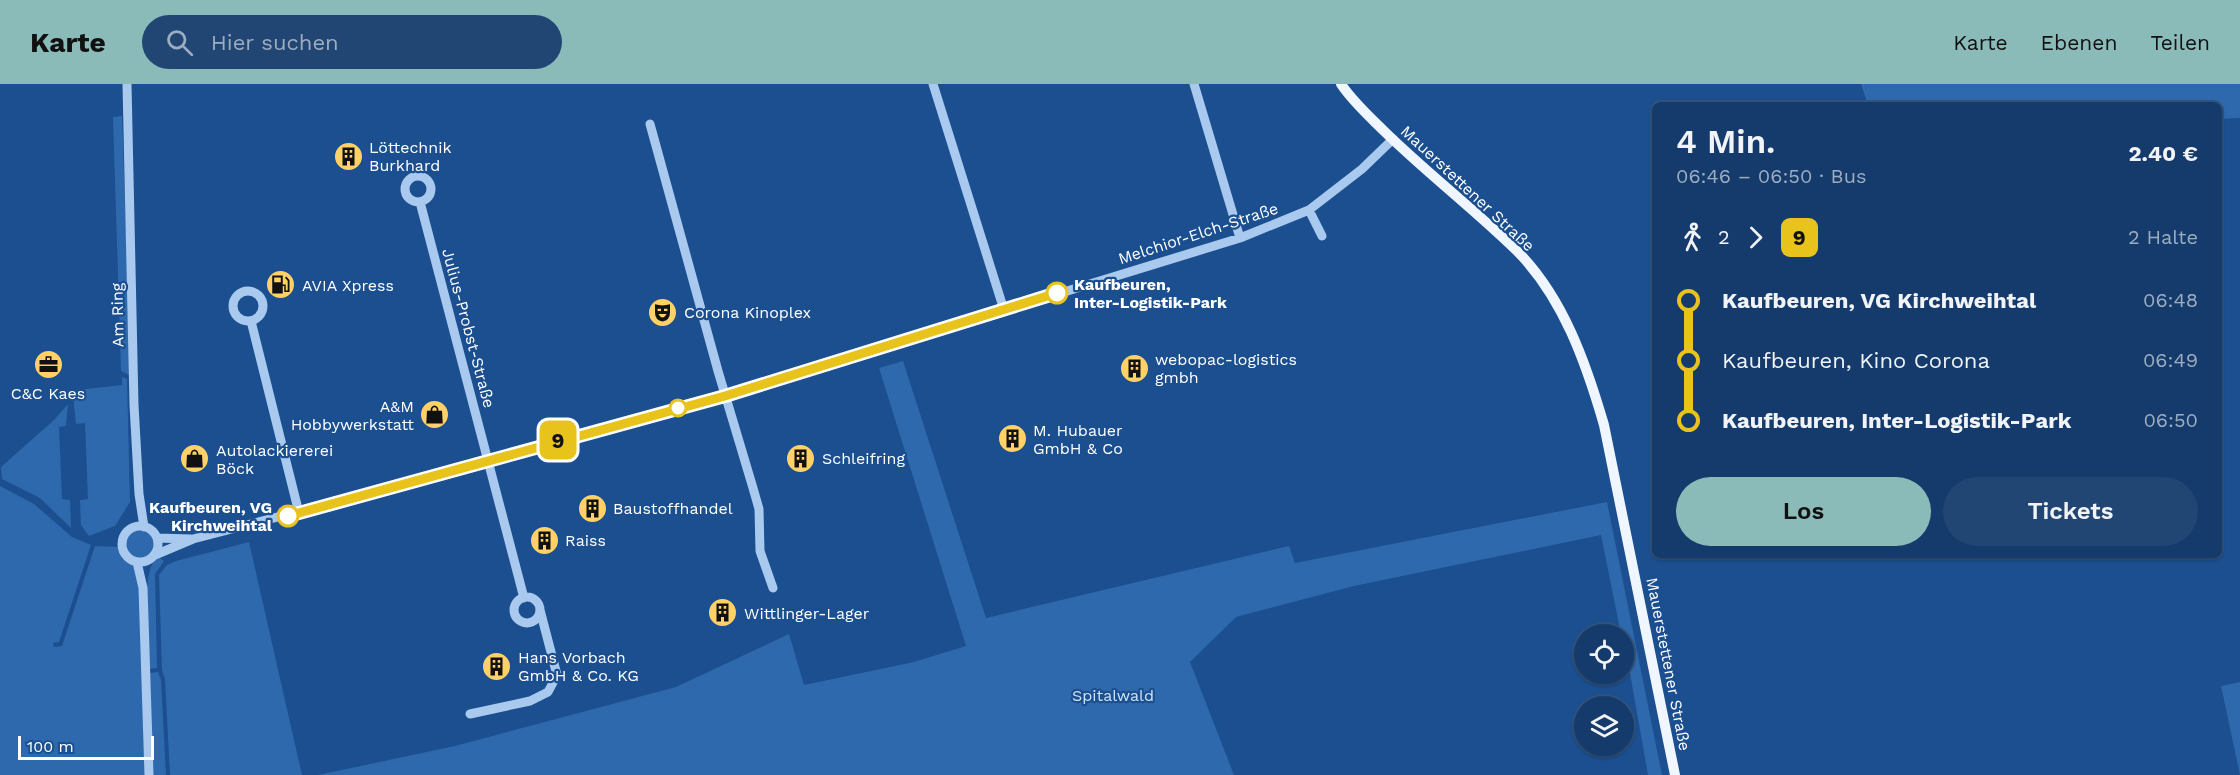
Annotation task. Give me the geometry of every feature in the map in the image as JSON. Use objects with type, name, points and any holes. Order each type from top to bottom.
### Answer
[{"type":"main road","name":"Mauerstettener Straße","points":[[1341,84],[1393,139],[1518,253],[1549,291],[1568,327],[1594,389],[1604,425],[1675,775]]},
{"type":"street","name":"Am Ring","points":[[127,84],[140,527]]},
{"type":"street","points":[[933,84],[1004,310]]},
{"type":"street","points":[[1194,84],[1240,238]]},
{"type":"street","points":[[650,124],[725,396],[759,509],[760,551],[774,588]]},
{"type":"street","name":"Melchior-Elch-Straße","points":[[151,557],[193,539],[489,462],[548,443],[725,396],[1240,238],[1309,210],[1362,169],[1393,139]]},
{"type":"street","name":"Julius-Probst-Straße","points":[[420,202],[524,598]]},
{"type":"street","points":[[1309,210],[1322,236]]},
{"type":"street","points":[[251,321],[299,513]]},
{"type":"street","points":[[143,588],[151,557],[158,547],[157,538],[140,527],[124,536],[123,548],[126,555],[137,562],[143,588],[149,775]]},
{"type":"street","name":"Melchior-Elch-Straße","points":[[157,538],[193,539]]},
{"type":"street","points":[[137,562],[151,557]]},
{"type":"street","points":[[470,714],[530,701],[548,692],[557,675],[540,610],[536,601],[524,598],[518,602],[515,609],[519,620],[531,622],[538,618],[540,610]]},
{"type":"green space","points":[[1861,84],[2240,84],[2240,118],[2222,119],[2222,102],[1867,102]]},
{"type":"green space","points":[[122,116],[131,376],[121,371],[113,117]]},
{"type":"green space","name":"Spitalwald","points":[[903,361],[986,618],[1289,546],[1295,563],[1607,502],[1632,624],[1619,624],[1601,535],[1354,586],[1236,617],[1190,662],[1234,775],[318,775],[455,746],[676,687],[789,634],[804,685],[914,662],[966,646],[879,368]]},
{"type":"green space","points":[[122,377],[127,379],[130,502],[115,526],[89,536],[81,525],[80,500],[88,499],[85,423],[76,424],[73,395],[86,389],[122,385]]},
{"type":"green space","points":[[68,404],[66,426],[59,427],[62,499],[70,500],[71,528],[40,498],[2,479],[1,467],[54,420]]},
{"type":"green space","points":[[0,486],[34,504],[72,537],[91,545],[59,642],[53,643],[54,647],[62,646],[95,546],[121,547],[123,554],[134,563],[139,588],[147,775],[0,775]]},
{"type":"green space","points":[[140,530],[150,534],[154,544],[150,554],[140,558],[130,554],[126,544],[130,534]]},
{"type":"green space","points":[[249,542],[302,775],[170,775],[165,679],[162,670],[159,575],[167,565],[176,561]]},
{"type":"green space","points":[[157,556],[164,561],[155,574],[157,668],[149,669],[148,579],[151,566]]},
{"type":"green space","name":"Spitalwald","points":[[1634,636],[1662,775],[1648,775],[1632,684],[1634,684]]},
{"type":"green space","points":[[158,672],[161,680],[166,775],[152,775],[150,673]]},
{"type":"green space","points":[[2240,682],[2240,775],[2221,686]]},
{"type":"bus line","name":"9","points":[[288,516],[725,396],[1057,293]]},
{"type":"place","name":"Löttechnik Burkhard","points":[[348,156]]},
{"type":"place","name":"AVIA Xpress","points":[[281,285]]},
{"type":"place","name":"Kaufbeuren, Inter-Logistik-Park","points":[[1057,293]]},
{"type":"place","name":"Corona Kinoplex","points":[[663,312]]},
{"type":"place","name":"C&C Kaes","points":[[48,365]]},
{"type":"place","name":"webopac-logistics gmbh","points":[[1134,368]]},
{"type":"place","name":"A&M Hobbywerkstatt","points":[[435,415]]},
{"type":"place","name":"M. Hubauer GmbH & Co","points":[[1012,439]]},
{"type":"place","name":"Schleifring","points":[[801,458]]},
{"type":"place","name":"Autolackiererei Böck","points":[[195,459]]},
{"type":"place","name":"Baustoffhandel","points":[[592,508]]},
{"type":"place","name":"Kaufbeuren, VG Kirchweihtal","points":[[288,516]]},
{"type":"place","name":"Raiss","points":[[544,540]]},
{"type":"place","name":"Wittlinger-Lager","points":[[723,613]]},
{"type":"place","name":"Hans Vorbach GmbH & Co. KG","points":[[497,666]]}]
